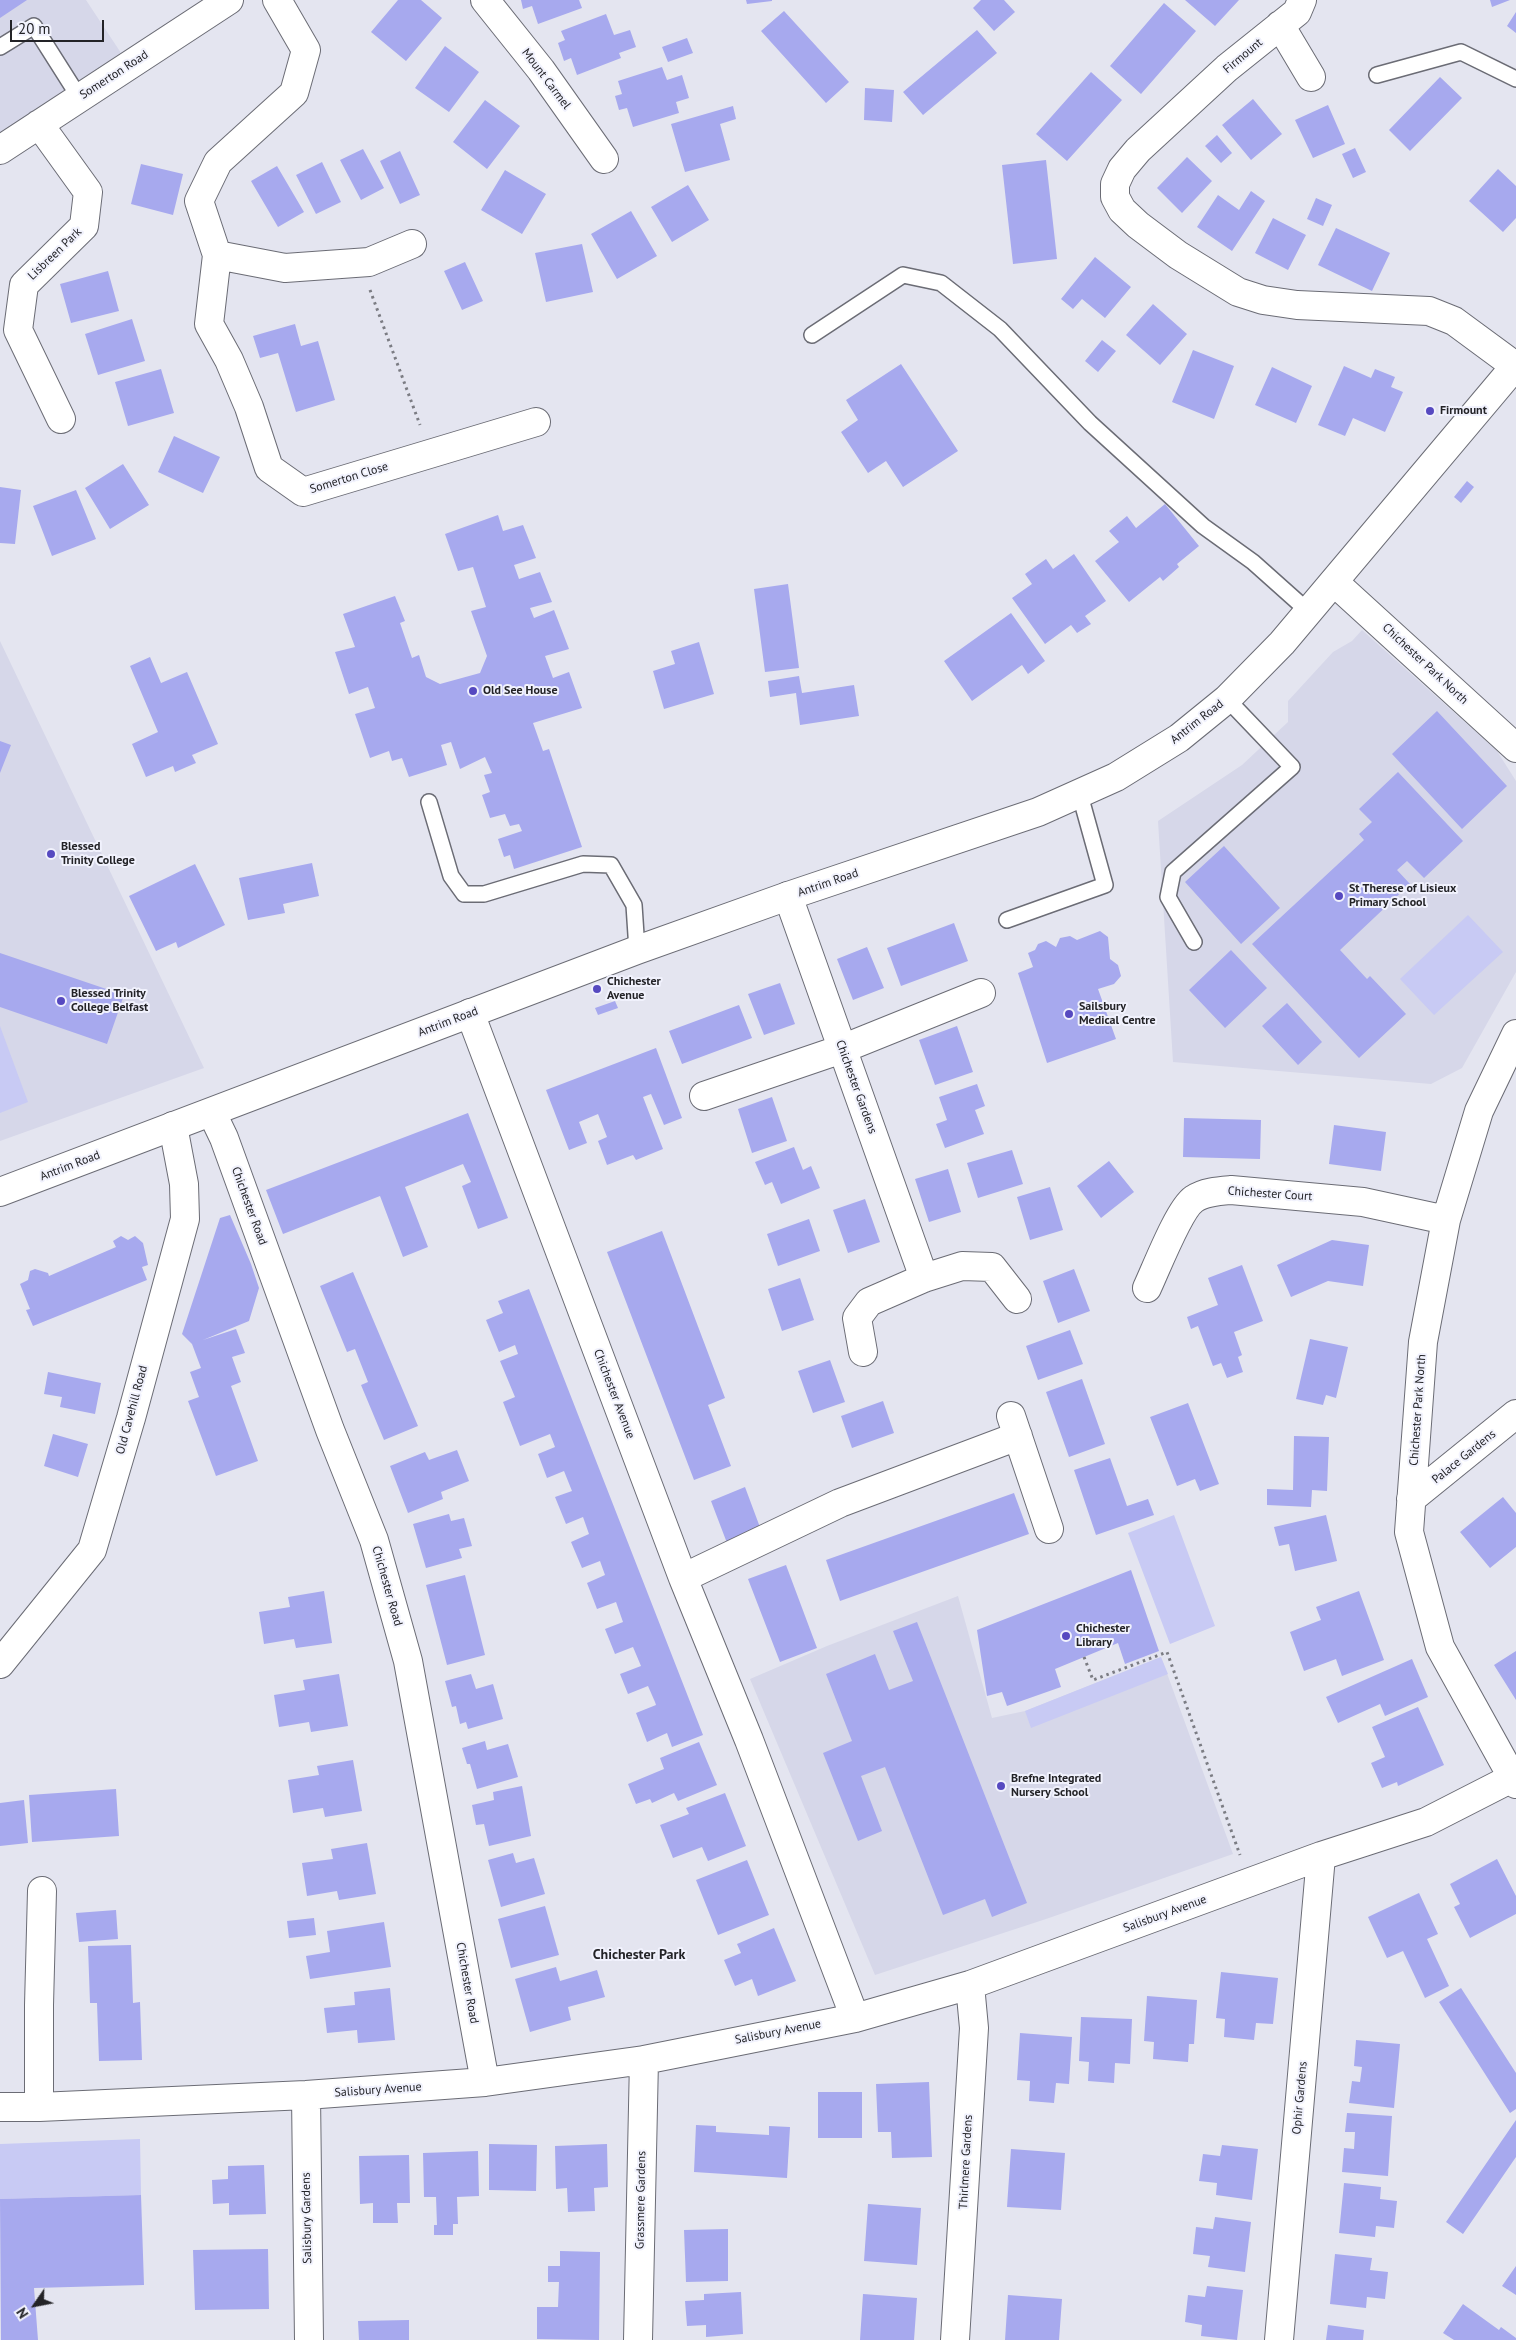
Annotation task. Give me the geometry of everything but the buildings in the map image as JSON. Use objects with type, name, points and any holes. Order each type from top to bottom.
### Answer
[{"type":"street","name":"Somerton Road","points":[[0,150],[229,0]]},
{"type":"street","name":"Somerton Close","points":[[277,0],[306,50],[294,93],[218,162],[199,201],[217,255],[209,324],[229,360],[249,407],[269,468],[303,492],[536,422]]},
{"type":"street","name":"Mount Carmel","points":[[485,0],[541,70],[604,159]]},
{"type":"street","name":"Firmount","points":[[1302,0],[1297,12],[1227,68],[1138,150],[1122,169],[1115,184],[1115,197],[1122,210],[1138,226],[1178,255],[1238,292],[1263,300],[1297,304],[1429,310],[1454,321],[1516,366]]},
{"type":"street","points":[[1280,25],[1311,77]]},
{"type":"street","name":"Lisbreen Park","points":[[39,124],[88,192],[84,226],[24,285],[18,330],[61,419]]},
{"type":"street","points":[[217,255],[285,268],[369,262],[412,244]]},
{"type":"street","name":"Antrim Road","points":[[0,1192],[637,950],[788,896],[996,827],[1080,794],[1116,777],[1164,747],[1227,699],[1309,612],[1516,366]]},
{"type":"street","name":"Chichester Park North","points":[[1334,582],[1516,748]]},
{"type":"street","name":"Chichester Gardens","points":[[788,896],[924,1278]]},
{"type":"street","points":[[704,1096],[842,1049],[981,994]]},
{"type":"street","name":"Chichester Avenue","points":[[470,1013],[683,1578],[749,1740],[855,2018]]},
{"type":"street","name":"Chichester Park North","points":[[1515,1779],[1440,1647],[1409,1532],[1423,1342],[1446,1220],[1480,1111],[1516,1034]]},
{"type":"street","name":"Chichester Road","points":[[212,1113],[224,1138],[330,1430],[374,1540],[408,1661],[485,2082]]},
{"type":"street","name":"Old Cavehill Road","points":[[0,1664],[92,1550],[131,1418],[185,1218],[184,1184],[173,1126]]},
{"type":"street","name":"Chichester Court","points":[[1147,1288],[1184,1212],[1193,1199],[1210,1192],[1231,1190],[1363,1202],[1446,1220]]},
{"type":"street","points":[[863,1352],[857,1318],[869,1302],[924,1278],[962,1266],[992,1267],[1017,1299]]},
{"type":"street","name":"Palace Gardens","points":[[1411,1499],[1516,1414]]},
{"type":"street","points":[[683,1578],[840,1503],[1014,1426],[1049,1528]]},
{"type":"street","name":"Salisbury Avenue","points":[[0,2107],[39,2107],[306,2095],[485,2082],[644,2060],[797,2028],[855,2018],[970,1985],[1321,1856],[1426,1822],[1515,1779]]},
{"type":"street","name":"Ophir Gardens","points":[[1279,2340],[1321,1856]]},
{"type":"street","points":[[39,2107],[42,1891]]},
{"type":"street","name":"Thirlmere Gardens","points":[[955,2340],[974,2028],[970,1985]]},
{"type":"street","name":"Grassmere Gardens","points":[[638,2340],[644,2060]]},
{"type":"street","name":"Salisbury Gardens","points":[[306,2095],[309,2340]]},
{"type":"lane","points":[[0,47],[34,26],[79,97]]},
{"type":"lane","points":[[1377,75],[1461,52],[1516,79]]},
{"type":"lane","points":[[812,335],[903,275],[941,283],[1000,329],[1090,423],[1203,526],[1253,562],[1309,612]]},
{"type":"lane","points":[[1194,942],[1168,897],[1173,872],[1292,767],[1227,699]]},
{"type":"lane","points":[[1007,920],[1105,885],[1080,794]]},
{"type":"lane","points":[[429,802],[451,876],[464,894],[484,894],[583,864],[611,865],[634,905],[637,950]]},
{"type":"path","points":[[359,263],[397,360],[430,454]]},
{"type":"path","points":[[1084,1657],[1093,1680],[1167,1652],[1242,1860]]},
{"type":"shaded area","points":[[0,0],[86,0],[121,53],[0,133]]},
{"type":"shaded area","name":"St Therese of Lisieux Primary School","points":[[1362,630],[1497,751],[1516,781],[1516,972],[1462,1068],[1431,1084],[1173,1062],[1158,821],[1242,765],[1288,722],[1288,701],[1333,652],[1352,641]]},
{"type":"shaded area","name":"Blessed Trinity College","points":[[0,641],[204,1068],[0,1141]]},
{"type":"shaded area","points":[[1468,915],[1503,952],[1434,1015],[1400,979]]},
{"type":"shaded area","points":[[0,1026],[28,1102],[0,1113]]},
{"type":"shaded area","points":[[1174,1515],[1215,1626],[1170,1644],[1128,1533]]},
{"type":"shaded area","name":"Brefne Integrated Nursery School","points":[[958,1596],[992,1718],[1025,1711],[1161,1657],[1233,1854],[1046,1919],[875,1975],[750,1679],[827,1646]]},
{"type":"shaded area","points":[[1161,1657],[1168,1674],[1031,1728],[1025,1711]]},
{"type":"shaded area","points":[[140,2139],[141,2195],[0,2199],[0,2144]]},
{"type":"place","name":"Firmount","points":[[1430,411]]},
{"type":"place","name":"Old See House","points":[[473,691]]},
{"type":"place","name":"Blessed Trinity College","points":[[51,854]]},
{"type":"place","name":"St Therese of Lisieux Primary School","points":[[1339,896]]},
{"type":"place","name":"Chichester Avenue","points":[[597,989]]},
{"type":"place","name":"Blessed Trinity College Belfast","points":[[61,1001]]},
{"type":"place","name":"Sailsbury Medical Centre","points":[[1069,1014]]},
{"type":"place","name":"Chichester Library","points":[[1066,1636]]},
{"type":"place","name":"Brefne Integrated Nursery School","points":[[1001,1786]]},
{"type":"district","name":"Chichester Park","points":[[639,1955]]}]
